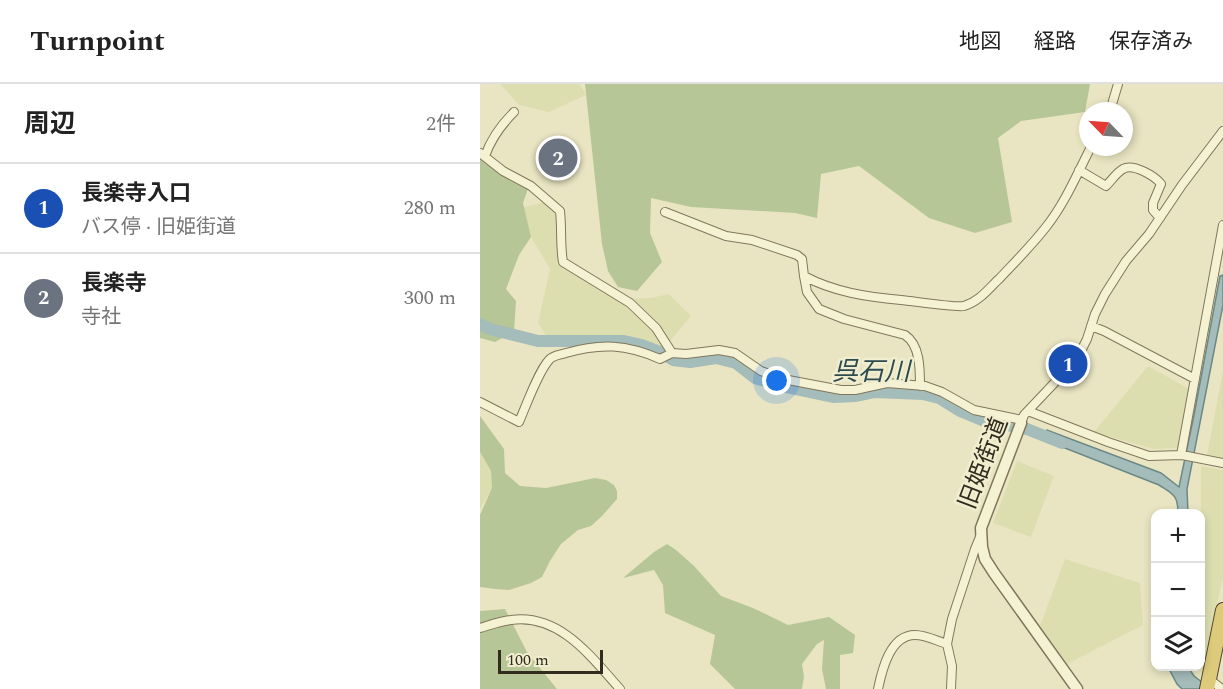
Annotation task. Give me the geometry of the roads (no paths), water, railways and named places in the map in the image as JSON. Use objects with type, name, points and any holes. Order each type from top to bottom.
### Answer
[{"type":"highway","points":[[1208,683],[1223,610]]},
{"type":"street","points":[[1113,102],[1118,84]]},
{"type":"street","points":[[514,112],[496,132],[482,154],[503,171],[531,186],[560,210],[562,229],[560,248],[563,262],[630,303],[656,328],[671,353]]},
{"type":"street","name":"旧姫街道","points":[[951,689],[952,666],[947,644],[952,619],[981,535],[982,523],[1024,415],[1077,359],[1105,294],[1126,261],[1149,234],[1223,131]]},
{"type":"street","points":[[804,276],[840,291],[877,298],[962,307],[984,294],[1027,251],[1047,226],[1086,156]]},
{"type":"street","points":[[1079,170],[1106,186],[1123,169],[1132,167],[1156,178],[1161,184],[1153,203],[1153,210],[1160,218]]},
{"type":"street","points":[[665,212],[726,236],[752,240],[797,255],[802,259],[807,292],[819,309],[844,319],[905,335],[912,340],[918,357],[920,386]]},
{"type":"street","points":[[1181,455],[1223,225]]},
{"type":"street","points":[[1091,326],[1104,330],[1195,380]]},
{"type":"street","points":[[480,402],[519,422],[544,367],[551,357],[585,347],[616,346],[660,359],[671,353],[686,354],[719,350],[735,353],[761,371],[819,387],[855,390],[887,383],[920,386],[942,392],[974,410],[1020,425]]},
{"type":"street","points":[[1028,411],[1149,456],[1181,455],[1223,463]]},
{"type":"street","points":[[981,535],[985,559],[1077,689]]},
{"type":"street","points":[[480,628],[513,619],[550,626],[567,635],[581,647],[620,689]]},
{"type":"street","points":[[879,689],[881,674],[889,655],[903,638],[912,635],[921,636],[947,644]]},
{"type":"street","points":[[1208,683],[1222,689]]},
{"type":"water","points":[[1223,275],[1223,305],[1187,489],[1188,509],[1178,509],[1176,499],[1159,485],[1047,441],[1047,430],[1161,473],[1179,487],[1220,276]]},
{"type":"water","points":[[1170,671],[1191,671],[1211,689],[1182,689]]},
{"type":"waterway","name":"呉石川","points":[[480,324],[490,329],[538,341],[624,341],[642,345],[673,360],[690,362],[716,358],[736,363],[755,378],[833,397],[875,392],[923,394],[939,398],[960,411],[982,420],[1027,429],[1062,443]]},
{"type":"place","name":"長楽寺","points":[[558,158]]},
{"type":"place","name":"長楽寺入口","points":[[1068,364]]}]
